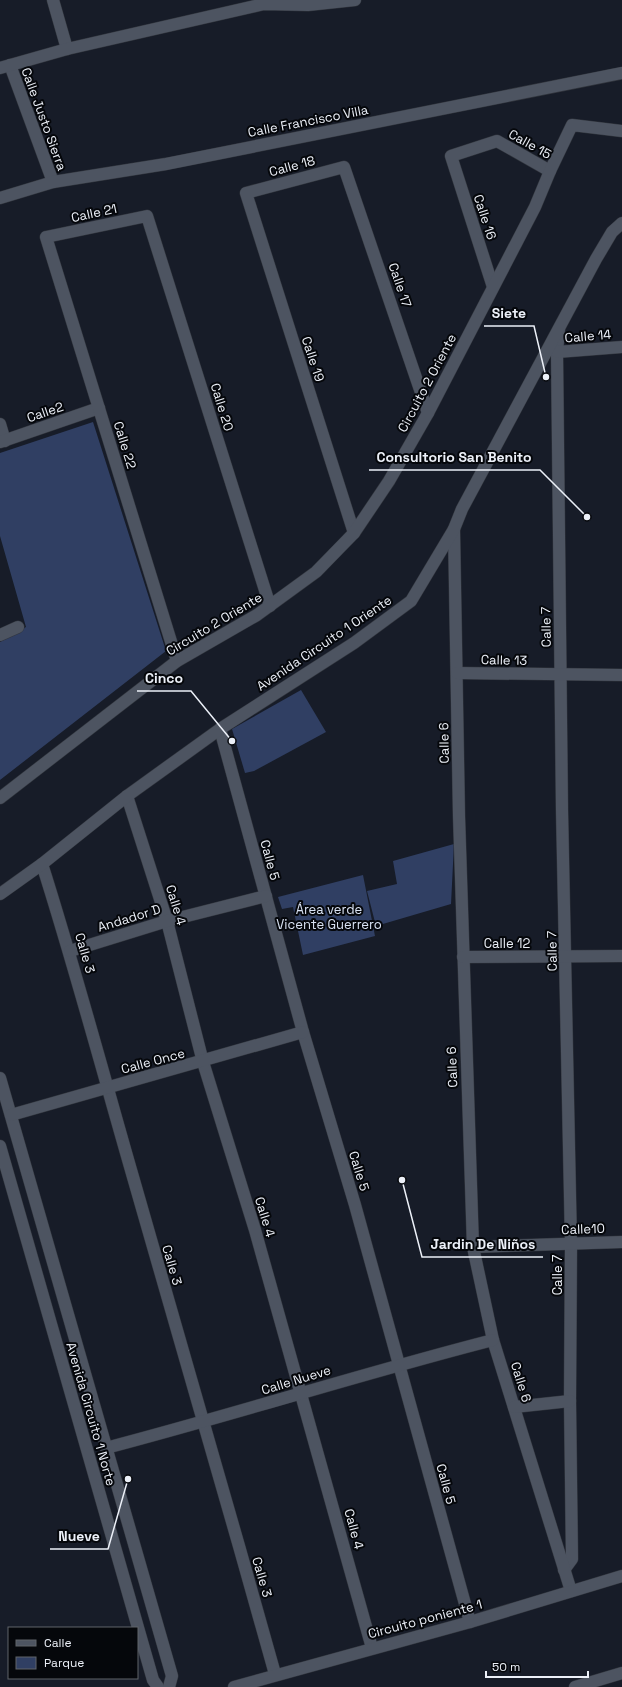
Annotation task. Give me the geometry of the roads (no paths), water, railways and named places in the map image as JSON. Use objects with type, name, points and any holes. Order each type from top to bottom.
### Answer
[{"type":"street","points":[[53,0],[67,49]]},
{"type":"street","points":[[5,67],[67,49],[264,4],[308,5],[355,0]]},
{"type":"street","name":"Calle Justo Sierra","points":[[5,67],[53,182]]},
{"type":"street","name":"Calle Francisco Villa","points":[[0,198],[53,182],[166,164],[622,73]]},
{"type":"street","name":"Circuito 2 Oriente","points":[[0,798],[177,662],[270,606],[316,572],[354,533],[389,480],[428,413],[535,207],[572,125],[622,131]]},
{"type":"street","name":"Calle 15","points":[[451,156],[497,141],[550,171]]},
{"type":"street","name":"Calle 16","points":[[451,156],[493,287]]},
{"type":"street","name":"Calle 18","points":[[246,193],[344,167]]},
{"type":"street","name":"Calle 17","points":[[344,167],[428,413]]},
{"type":"street","name":"Calle 19","points":[[246,193],[354,533]]},
{"type":"street","name":"Calle 21","points":[[46,237],[147,216]]},
{"type":"street","name":"Calle 20","points":[[147,216],[270,606]]},
{"type":"street","name":"Avenida Circuito 1 Oriente","points":[[0,894],[42,864],[127,796],[220,729],[354,643],[411,601],[454,529],[462,509],[596,259],[612,232],[622,223]]},
{"type":"street","name":"Calle 22","points":[[46,237],[177,662]]},
{"type":"street","name":"Calle 7","points":[[559,329],[557,352],[560,676],[571,1244],[570,1401],[572,1559],[564,1570]]},
{"type":"street","name":"Calle 14","points":[[557,352],[622,347]]},
{"type":"street","name":"Calle2","points":[[3,441],[99,408]]},
{"type":"street","points":[[0,424],[3,441]]},
{"type":"street","name":"Calle 6","points":[[454,529],[459,816],[473,1247],[493,1340],[571,1591]]},
{"type":"street","points":[[0,635],[18,626]]},
{"type":"street","name":"Calle 13","points":[[457,673],[560,676],[622,675]]},
{"type":"street","name":"Calle 5","points":[[220,729],[302,1032],[355,1205],[470,1622]]},
{"type":"street","name":"Calle 4","points":[[127,796],[167,921],[203,1062],[255,1230],[302,1393],[372,1648]]},
{"type":"street","name":"Calle 3","points":[[42,864],[70,951],[107,1088],[275,1674]]},
{"type":"street","name":"Andador D","points":[[70,951],[167,921],[266,896]]},
{"type":"street","name":"Calle 12","points":[[463,957],[622,956]]},
{"type":"street","name":"Calle Once","points":[[11,1116],[203,1062],[302,1032]]},
{"type":"street","name":"Avenida Circuito 1 Norte","points":[[0,1078],[172,1676],[169,1687]]},
{"type":"street","name":"Avenida Circuito 1 Norte","points":[[0,1146],[138,1627]]},
{"type":"street","name":"Calle10","points":[[473,1247],[622,1242]]},
{"type":"street","name":"Calle Nueve","points":[[106,1448],[204,1422],[399,1364],[493,1340]]},
{"type":"street","points":[[514,1407],[570,1401]]},
{"type":"street","name":"Circuito poniente 1","points":[[234,1687],[275,1674],[470,1622],[622,1576]]},
{"type":"street","name":"Avenida Circuito 1 Norte","points":[[138,1628],[153,1680],[158,1687]]},
{"type":"street","points":[[574,1687],[622,1673]]},
{"type":"place","name":"Siete","points":[[546,377]]},
{"type":"place","name":"Consultorio San Benito","points":[[587,517]]},
{"type":"place","name":"Cinco","points":[[232,741]]},
{"type":"place","name":"Jardin De Niños","points":[[402,1180]]},
{"type":"place","name":"Nueve","points":[[128,1479]]},
{"type":"park label","name":"Área verde Vicente Guerrero","points":[[329,916]]}]
